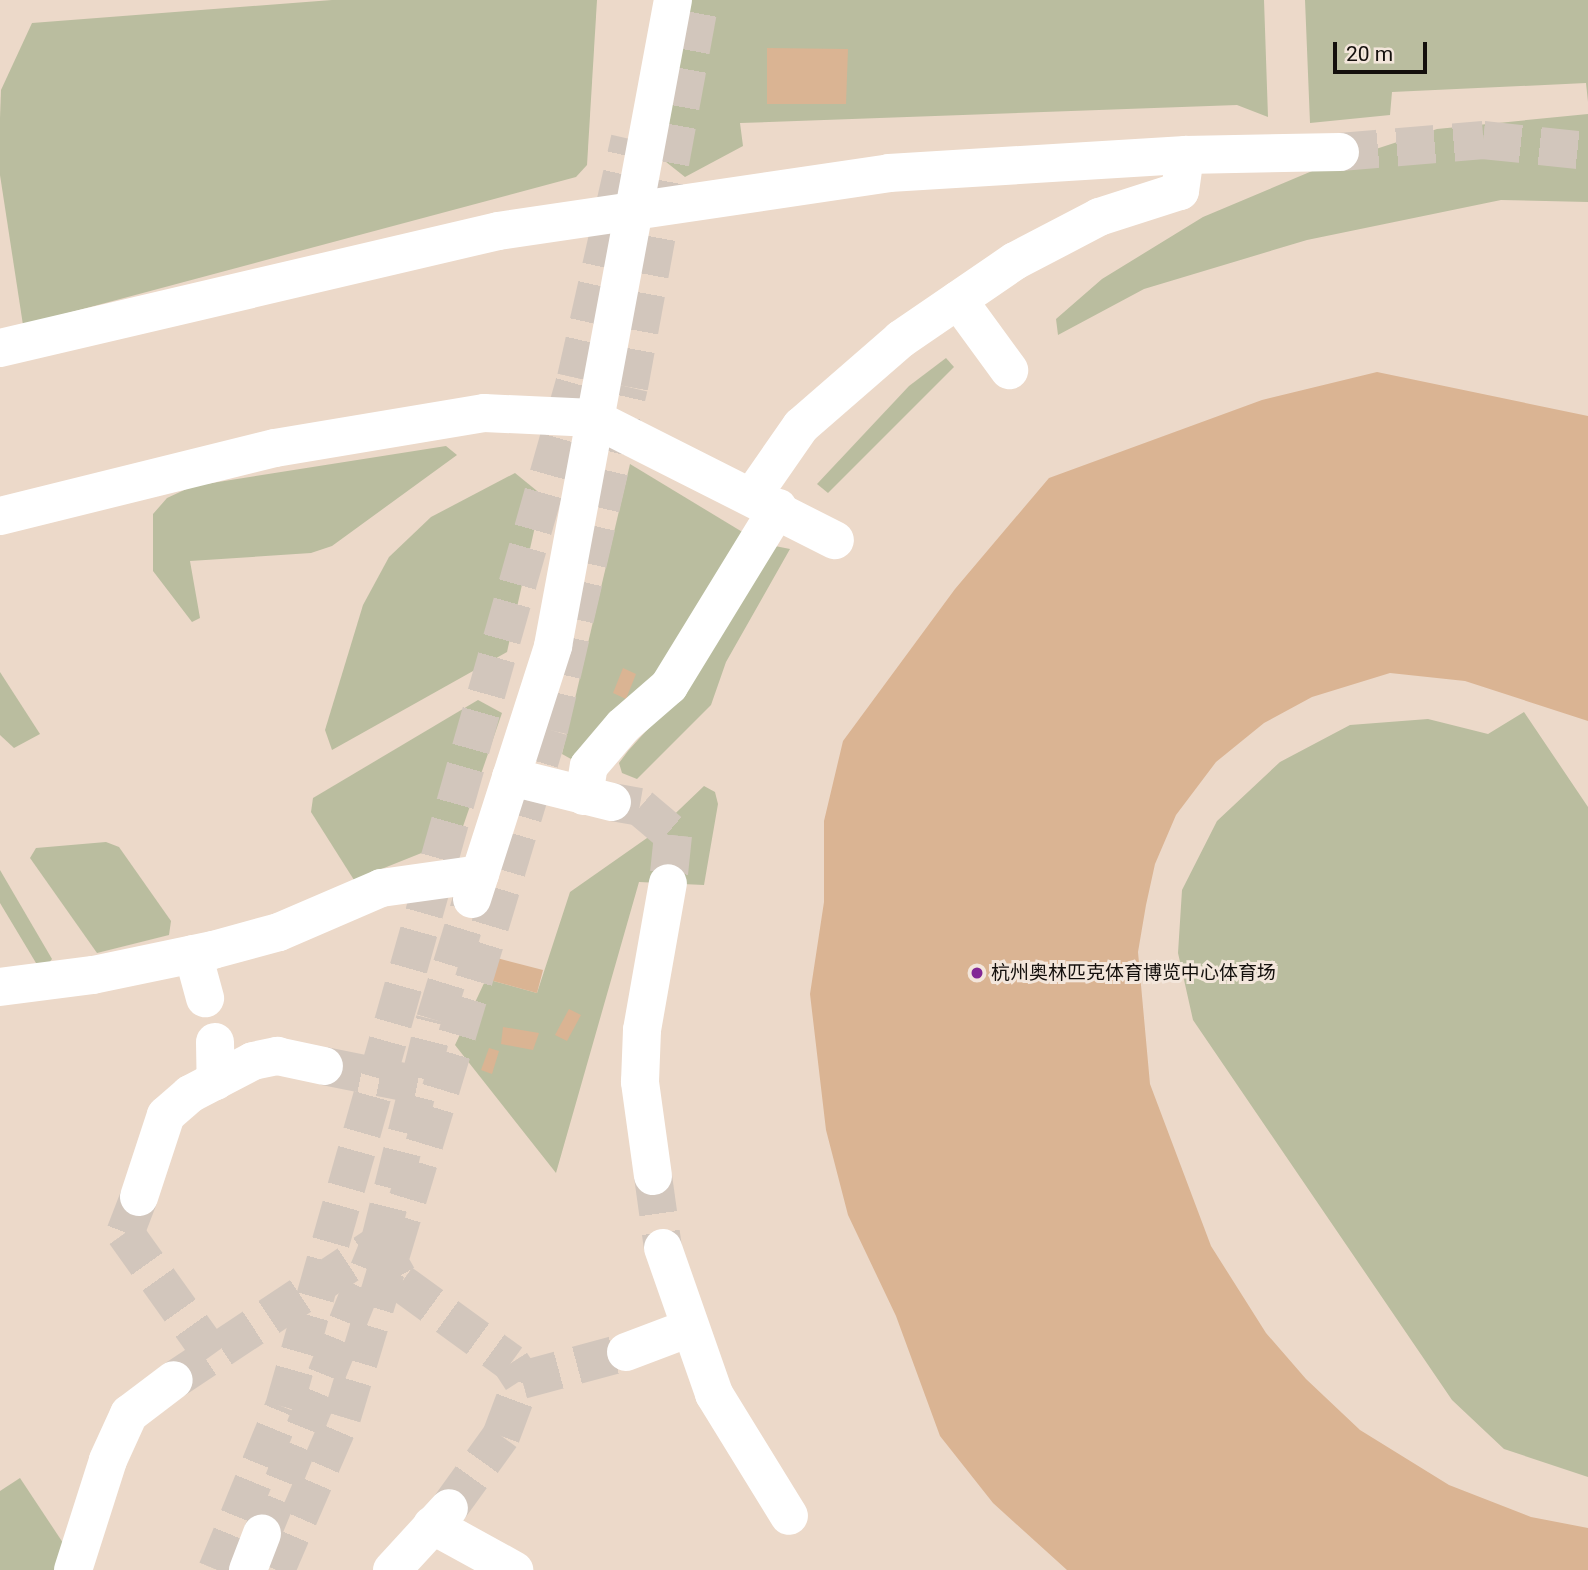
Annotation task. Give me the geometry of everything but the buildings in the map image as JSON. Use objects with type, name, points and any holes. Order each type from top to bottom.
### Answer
[{"type":"street","points":[[0,987],[193,954],[279,932],[381,888],[476,887],[553,646],[593,418],[673,0]]},
{"type":"street","points":[[0,348],[498,231],[889,173],[1185,155],[1340,152]]},
{"type":"street","points":[[511,776],[598,799],[589,766],[669,686],[801,426],[901,340],[1015,261],[1099,217],[1180,191],[1185,155]]},
{"type":"street","points":[[958,300],[1009,370]]},
{"type":"street","points":[[0,516],[275,449],[484,413],[593,418],[765,501],[835,540]]},
{"type":"street","points":[[653,1176],[640,1082],[642,1030],[668,883]]},
{"type":"street","points":[[193,954],[205,998]]},
{"type":"street","points":[[215,1042],[216,1081]]},
{"type":"street","points":[[139,1197],[166,1115],[216,1081],[277,1056],[324,1066]]},
{"type":"street","points":[[663,1248],[687,1329],[714,1394],[789,1516]]},
{"type":"street","points":[[626,1352],[687,1329]]},
{"type":"street","points":[[73,1570],[108,1460],[129,1414],[174,1380]]},
{"type":"street","points":[[392,1570],[441,1517],[514,1570]]},
{"type":"street","points":[[248,1570],[262,1534]]},
{"type":"shaded area","points":[[0,0],[1588,0],[1588,1570],[0,1570]]},
{"type":"green space","points":[[332,0],[597,0],[587,165],[576,177],[23,325],[0,175],[0,118],[1,90],[32,23]]},
{"type":"green space","points":[[685,0],[1264,0],[1268,117],[1237,105],[740,123],[743,146],[685,177],[656,154]]},
{"type":"green space","points":[[1305,0],[1588,0],[1588,102],[1586,83],[1392,92],[1390,115],[1310,123]]},
{"type":"green space","points":[[1588,114],[1588,202],[1501,200],[1307,240],[1144,289],[1058,335],[1056,319],[1102,279],[1203,217],[1324,166],[1437,129]]},
{"type":"green space","points":[[946,358],[954,367],[828,493],[817,484],[909,386]]},
{"type":"green space","points":[[446,446],[457,455],[332,546],[311,553],[190,561],[200,618],[192,622],[153,571],[153,514],[167,498],[193,486]]},
{"type":"green space","points":[[630,464],[749,536],[665,668],[571,759],[562,754]]},
{"type":"green space","points":[[515,473],[542,495],[507,652],[332,750],[325,730],[363,605],[389,557],[431,517]]},
{"type":"green space","points":[[775,546],[790,549],[726,662],[711,705],[637,779],[622,773],[619,763],[693,679]]},
{"type":"green space","points":[[0,672],[40,734],[14,748],[0,735]]},
{"type":"green space","points":[[478,700],[502,713],[459,838],[354,880],[311,812],[313,798]]},
{"type":"green space","points":[[1524,712],[1588,807],[1588,1477],[1504,1449],[1452,1400],[1193,1020],[1178,953],[1182,890],[1217,821],[1280,762],[1350,725],[1428,719],[1488,734]]},
{"type":"green space","points":[[704,786],[715,792],[718,804],[704,885],[639,882],[556,1173],[455,1045],[486,979],[537,993],[570,892],[657,831]]},
{"type":"green space","points":[[106,842],[119,847],[171,921],[169,935],[97,953],[30,858],[36,848]]},
{"type":"green space","points":[[0,870],[52,959],[45,968],[36,963],[0,903]]},
{"type":"green space","points":[[20,1478],[81,1570],[0,1570],[0,1491]]},
{"type":"tunnel","points":[[276,1570],[342,1417],[549,730],[629,387],[700,0]]},
{"type":"tunnel","points":[[217,1570],[284,1407],[576,378],[630,139]]},
{"type":"tunnel","points":[[1340,152],[1483,140],[1588,151]]},
{"type":"tunnel","points":[[612,802],[640,807],[673,835],[668,883]]},
{"type":"tunnel","points":[[262,1534],[379,1244],[435,1020],[472,899]]},
{"type":"tunnel","points":[[324,1066],[418,1085]]},
{"type":"tunnel","points":[[653,1176],[663,1248]]},
{"type":"tunnel","points":[[139,1197],[125,1233],[212,1355]]},
{"type":"tunnel","points":[[174,1380],[379,1244],[401,1283],[511,1363],[522,1380]]},
{"type":"tunnel","points":[[522,1380],[626,1352]]},
{"type":"tunnel","points":[[449,1508],[501,1436],[522,1380]]},
{"type":"place","name":"杭州奥林匹克体育博览中心体育场","points":[[977,973]]}]
